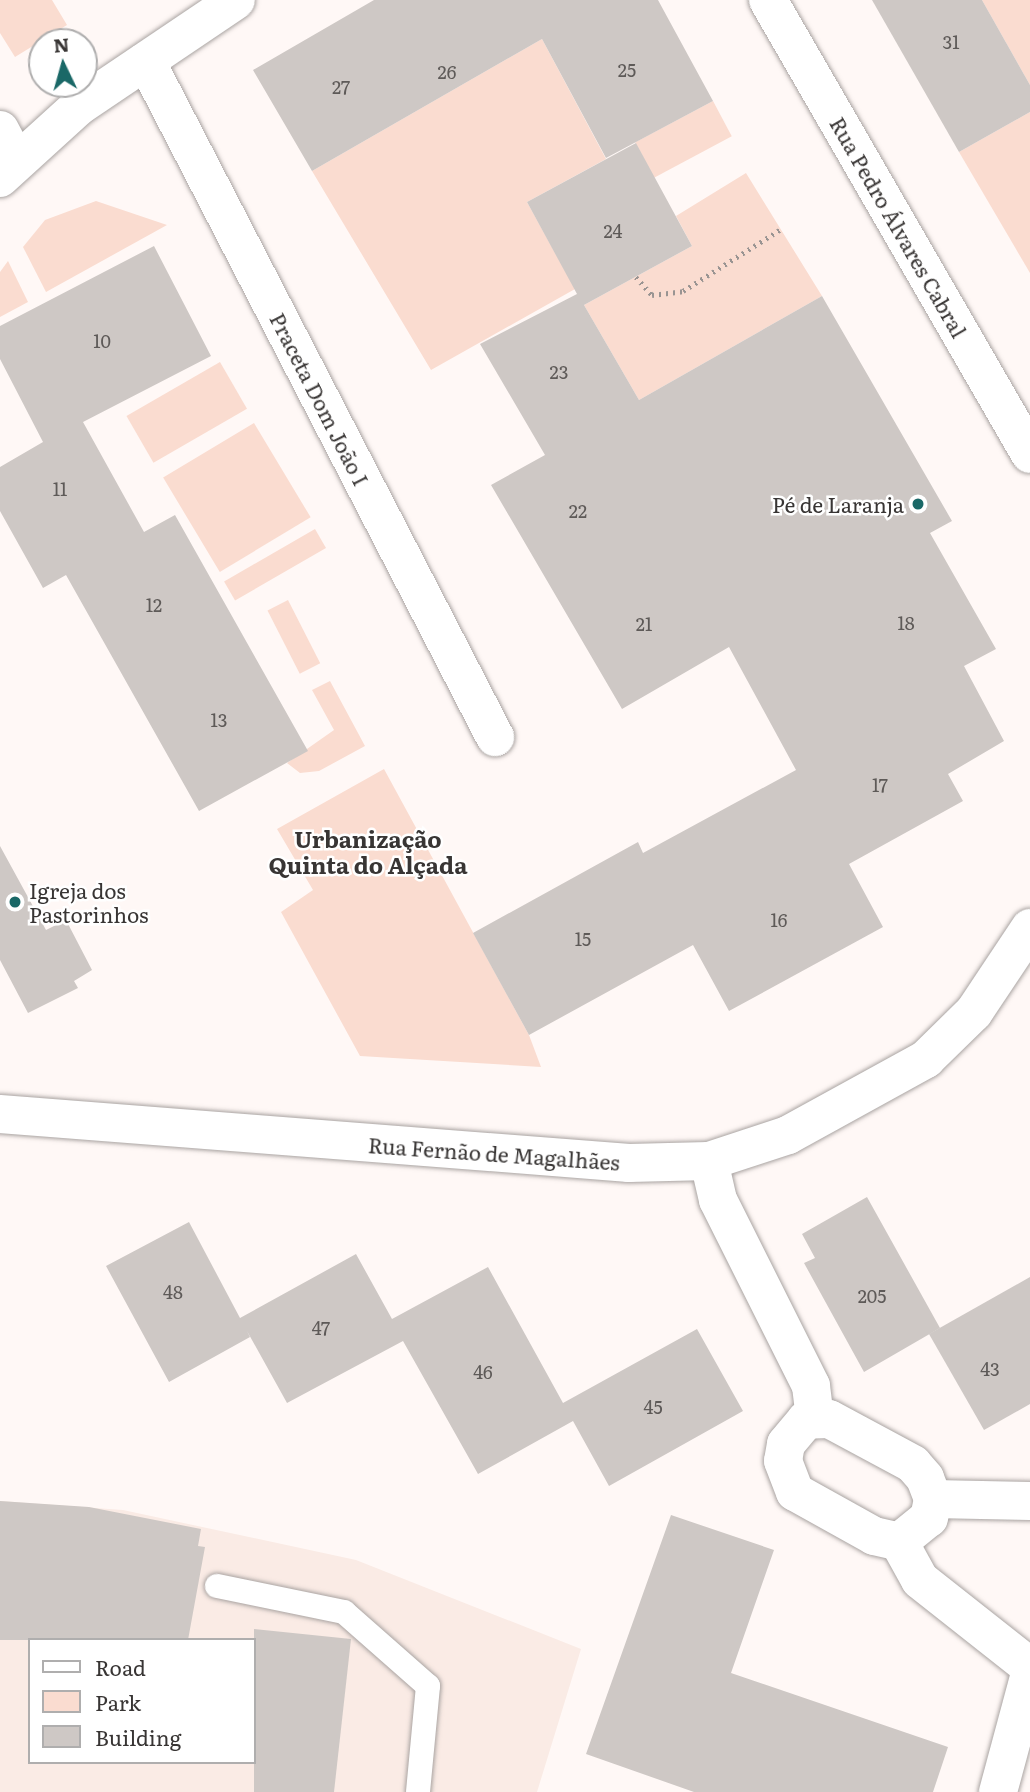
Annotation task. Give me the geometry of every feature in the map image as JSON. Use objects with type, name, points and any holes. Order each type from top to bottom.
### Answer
[{"type":"street","points":[[5,156],[236,0]]},
{"type":"street","name":"Rua Pedro Álvares Cabral","points":[[768,0],[1030,454]]},
{"type":"street","name":"Praceta Dom João I","points":[[146,61],[495,737]]},
{"type":"street","points":[[815,1417],[811,1386],[718,1200],[709,1161],[788,1135],[926,1059],[974,1012],[1030,928]]},
{"type":"street","name":"Rua Fernão de Magalhães","points":[[0,1114],[629,1163],[709,1161]]},
{"type":"street","points":[[815,1417],[829,1419],[913,1464],[933,1499]]},
{"type":"street","points":[[815,1417],[786,1444],[786,1481],[795,1492],[874,1536],[899,1542],[919,1531],[933,1499]]},
{"type":"street","points":[[933,1499],[1030,1501]]},
{"type":"street","points":[[899,1542],[920,1580],[1030,1667]]},
{"type":"street","points":[[998,1792],[1030,1673]]},
{"type":"lane","points":[[217,1586],[344,1612],[428,1686],[418,1792]]},
{"type":"path","points":[[636,276],[652,295],[683,291],[781,229]]},
{"type":"shaded area","points":[[0,1501],[123,1510],[356,1560],[581,1649],[537,1792],[0,1792]]},
{"type":"green space","points":[[0,0],[52,0],[67,25],[62,28],[28,28],[28,49],[15,57],[0,33]]},
{"type":"green space","points":[[982,0],[1030,0],[1030,85]]},
{"type":"green space","points":[[542,39],[606,159],[527,202],[575,289],[431,370],[312,171]]},
{"type":"green space","points":[[713,101],[732,136],[654,178],[635,142]]},
{"type":"green space","points":[[1030,112],[1030,273],[959,152]]},
{"type":"green space","points":[[746,173],[822,296],[639,400],[584,305],[692,246],[676,216]]},
{"type":"green space","points":[[96,201],[167,225],[46,292],[23,247],[45,220]]},
{"type":"green space","points":[[8,261],[28,302],[0,317],[0,272]]},
{"type":"green space","points":[[220,362],[247,409],[153,463],[126,416]]},
{"type":"green space","points":[[254,423],[311,517],[220,572],[163,478]]},
{"type":"green space","points":[[315,529],[326,548],[235,601],[224,582]]},
{"type":"green space","points":[[288,600],[320,663],[300,674],[268,610]]},
{"type":"green space","points":[[330,681],[365,746],[319,771],[300,773],[287,763],[334,730],[312,690]]},
{"type":"green space","points":[[384,769],[529,1035],[541,1067],[360,1056],[281,912],[313,890],[277,829]]},
{"type":"building","points":[[374,0],[658,0],[713,101],[606,158],[542,39],[312,171],[253,70]]},
{"type":"building","points":[[872,0],[982,0],[1030,85],[1030,112],[959,152]]},
{"type":"building","points":[[636,143],[692,246],[584,305],[639,400],[822,296],[952,521],[930,533],[996,649],[964,666],[1004,741],[948,774],[963,801],[849,864],[883,927],[729,1011],[693,945],[529,1035],[473,933],[638,842],[643,853],[796,770],[729,647],[622,709],[491,485],[545,455],[480,344],[577,294],[527,202]]},
{"type":"building","points":[[154,246],[211,356],[83,422],[144,532],[175,515],[308,751],[199,811],[66,575],[43,588],[0,511],[0,467],[43,442],[0,359],[0,326]]},
{"type":"building","name":"Igreja dos Pastorinhos","points":[[0,846],[46,930],[66,920],[92,970],[74,981],[78,988],[28,1013],[0,960]]},
{"type":"building","points":[[867,1197],[940,1328],[864,1372],[804,1263],[815,1258],[802,1234]]},
{"type":"building","points":[[189,1222],[240,1318],[356,1254],[392,1319],[488,1267],[563,1403],[697,1329],[743,1411],[609,1486],[573,1421],[478,1474],[403,1341],[287,1403],[247,1331],[250,1337],[169,1382],[106,1266]]},
{"type":"building","points":[[1030,1277],[1030,1404],[984,1430],[929,1334]]},
{"type":"building","points":[[0,1501],[89,1507],[201,1529],[198,1546],[205,1547],[188,1638],[0,1640]]},
{"type":"building","points":[[671,1515],[774,1550],[731,1673],[948,1747],[933,1792],[694,1792],[586,1754]]},
{"type":"building","points":[[254,1629],[351,1639],[334,1792],[254,1792]]},
{"type":"place","name":"Pé de Laranja","points":[[918,504]]},
{"type":"place","name":"Igreja dos Pastorinhos","points":[[15,902]]},
{"type":"district","name":"Urbanização Quinta do Alçada","points":[[368,851]]}]
